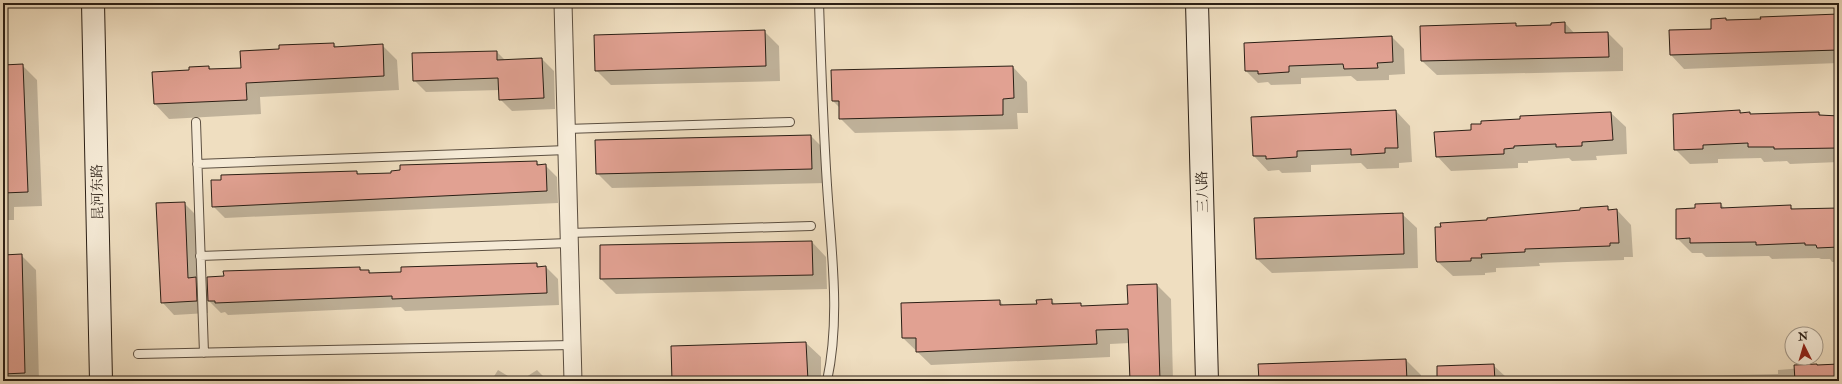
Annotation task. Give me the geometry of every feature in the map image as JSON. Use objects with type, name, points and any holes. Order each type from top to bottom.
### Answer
[{"type":"street","name":"昆河东路","points":[[93,3],[101,381]]},
{"type":"street","points":[[563,3],[572,381]]},
{"type":"street","name":"三八路","points":[[1197,3],[1207,381]]},
{"type":"lane","points":[[819,3],[825,156],[835,312],[827,381]]},
{"type":"lane","points":[[196,122],[204,353]]},
{"type":"lane","points":[[566,129],[790,122]]},
{"type":"lane","points":[[197,164],[567,150]]},
{"type":"lane","points":[[200,256],[811,226]]},
{"type":"lane","points":[[138,354],[572,345]]},
{"type":"building","points":[[1839,14],[1839,50],[1670,55],[1669,30],[1711,29],[1711,19],[1761,19],[1760,17]]},
{"type":"building","points":[[1565,22],[1565,33],[1608,32],[1609,57],[1421,61],[1420,26],[1516,23],[1516,26],[1551,25],[1551,23]]},
{"type":"building","points":[[765,30],[766,66],[595,71],[594,35]]},
{"type":"building","points":[[1392,36],[1393,62],[1377,63],[1378,68],[1344,69],[1343,64],[1289,66],[1289,72],[1258,74],[1258,71],[1245,71],[1244,43]]},
{"type":"building","points":[[334,43],[334,47],[383,44],[384,76],[246,83],[247,100],[154,104],[152,72],[189,70],[189,67],[209,66],[209,69],[241,68],[240,51],[279,49],[279,45]]},
{"type":"building","points":[[497,51],[497,60],[542,58],[544,98],[499,100],[498,78],[413,81],[412,53]]},
{"type":"building","points":[[23,64],[28,192],[3,193],[3,65]]},
{"type":"building","points":[[1013,66],[1014,98],[1003,99],[1003,115],[839,119],[839,101],[832,101],[831,70]]},
{"type":"building","points":[[1396,110],[1398,148],[1385,148],[1385,153],[1351,155],[1351,149],[1297,151],[1297,157],[1266,159],[1266,156],[1253,156],[1251,117]]},
{"type":"building","points":[[1740,110],[1740,113],[1750,112],[1750,114],[1819,112],[1819,115],[1839,116],[1839,148],[1774,149],[1774,147],[1748,147],[1748,143],[1703,145],[1703,149],[1674,150],[1673,114]]},
{"type":"building","points":[[1611,112],[1613,140],[1582,142],[1582,146],[1556,147],[1556,144],[1514,146],[1514,148],[1504,149],[1504,154],[1436,157],[1434,132],[1471,130],[1471,124],[1481,124],[1481,121],[1520,119],[1520,116]]},
{"type":"building","points":[[811,135],[812,169],[596,174],[595,140]]},
{"type":"building","points":[[537,161],[537,165],[546,164],[547,191],[212,207],[211,180],[221,180],[221,175],[357,171],[357,174],[391,173],[391,171],[400,170],[400,165]]},
{"type":"building","points":[[185,202],[188,278],[196,277],[197,301],[161,303],[156,203]]},
{"type":"building","points":[[1721,203],[1721,208],[1791,205],[1791,209],[1839,208],[1839,247],[1817,248],[1816,245],[1805,245],[1805,243],[1756,245],[1756,242],[1690,243],[1690,238],[1676,239],[1676,209],[1695,208],[1695,204]]},
{"type":"building","points":[[1608,206],[1608,210],[1617,209],[1619,243],[1610,243],[1610,246],[1525,249],[1525,252],[1481,254],[1482,258],[1471,258],[1471,261],[1437,262],[1436,260],[1435,227],[1441,227],[1440,223],[1487,220],[1487,218],[1580,210],[1580,208]]},
{"type":"building","points":[[1403,213],[1404,254],[1256,259],[1254,218]]},
{"type":"building","points":[[812,241],[813,275],[600,279],[600,245]]},
{"type":"building","points":[[22,254],[25,373],[3,374],[3,255]]},
{"type":"building","points":[[537,263],[537,267],[546,266],[547,293],[392,299],[392,296],[215,303],[215,301],[208,301],[207,277],[224,276],[223,271],[360,267],[360,270],[369,270],[369,273],[401,272],[401,267]]},
{"type":"building","points":[[1157,284],[1160,381],[1130,381],[1128,329],[1096,330],[1097,344],[916,352],[916,338],[902,338],[901,303],[1000,300],[1000,305],[1037,304],[1036,300],[1052,299],[1052,304],[1081,303],[1081,306],[1128,304],[1127,285]]},
{"type":"building","points":[[806,342],[808,381],[672,381],[671,346]]},
{"type":"building","points":[[1406,359],[1407,381],[1259,381],[1258,364]]},
{"type":"building","points":[[1494,364],[1495,381],[1437,381],[1437,366]]},
{"type":"building","points":[[1839,364],[1839,381],[1795,381],[1794,366],[1824,366],[1824,365]]}]
